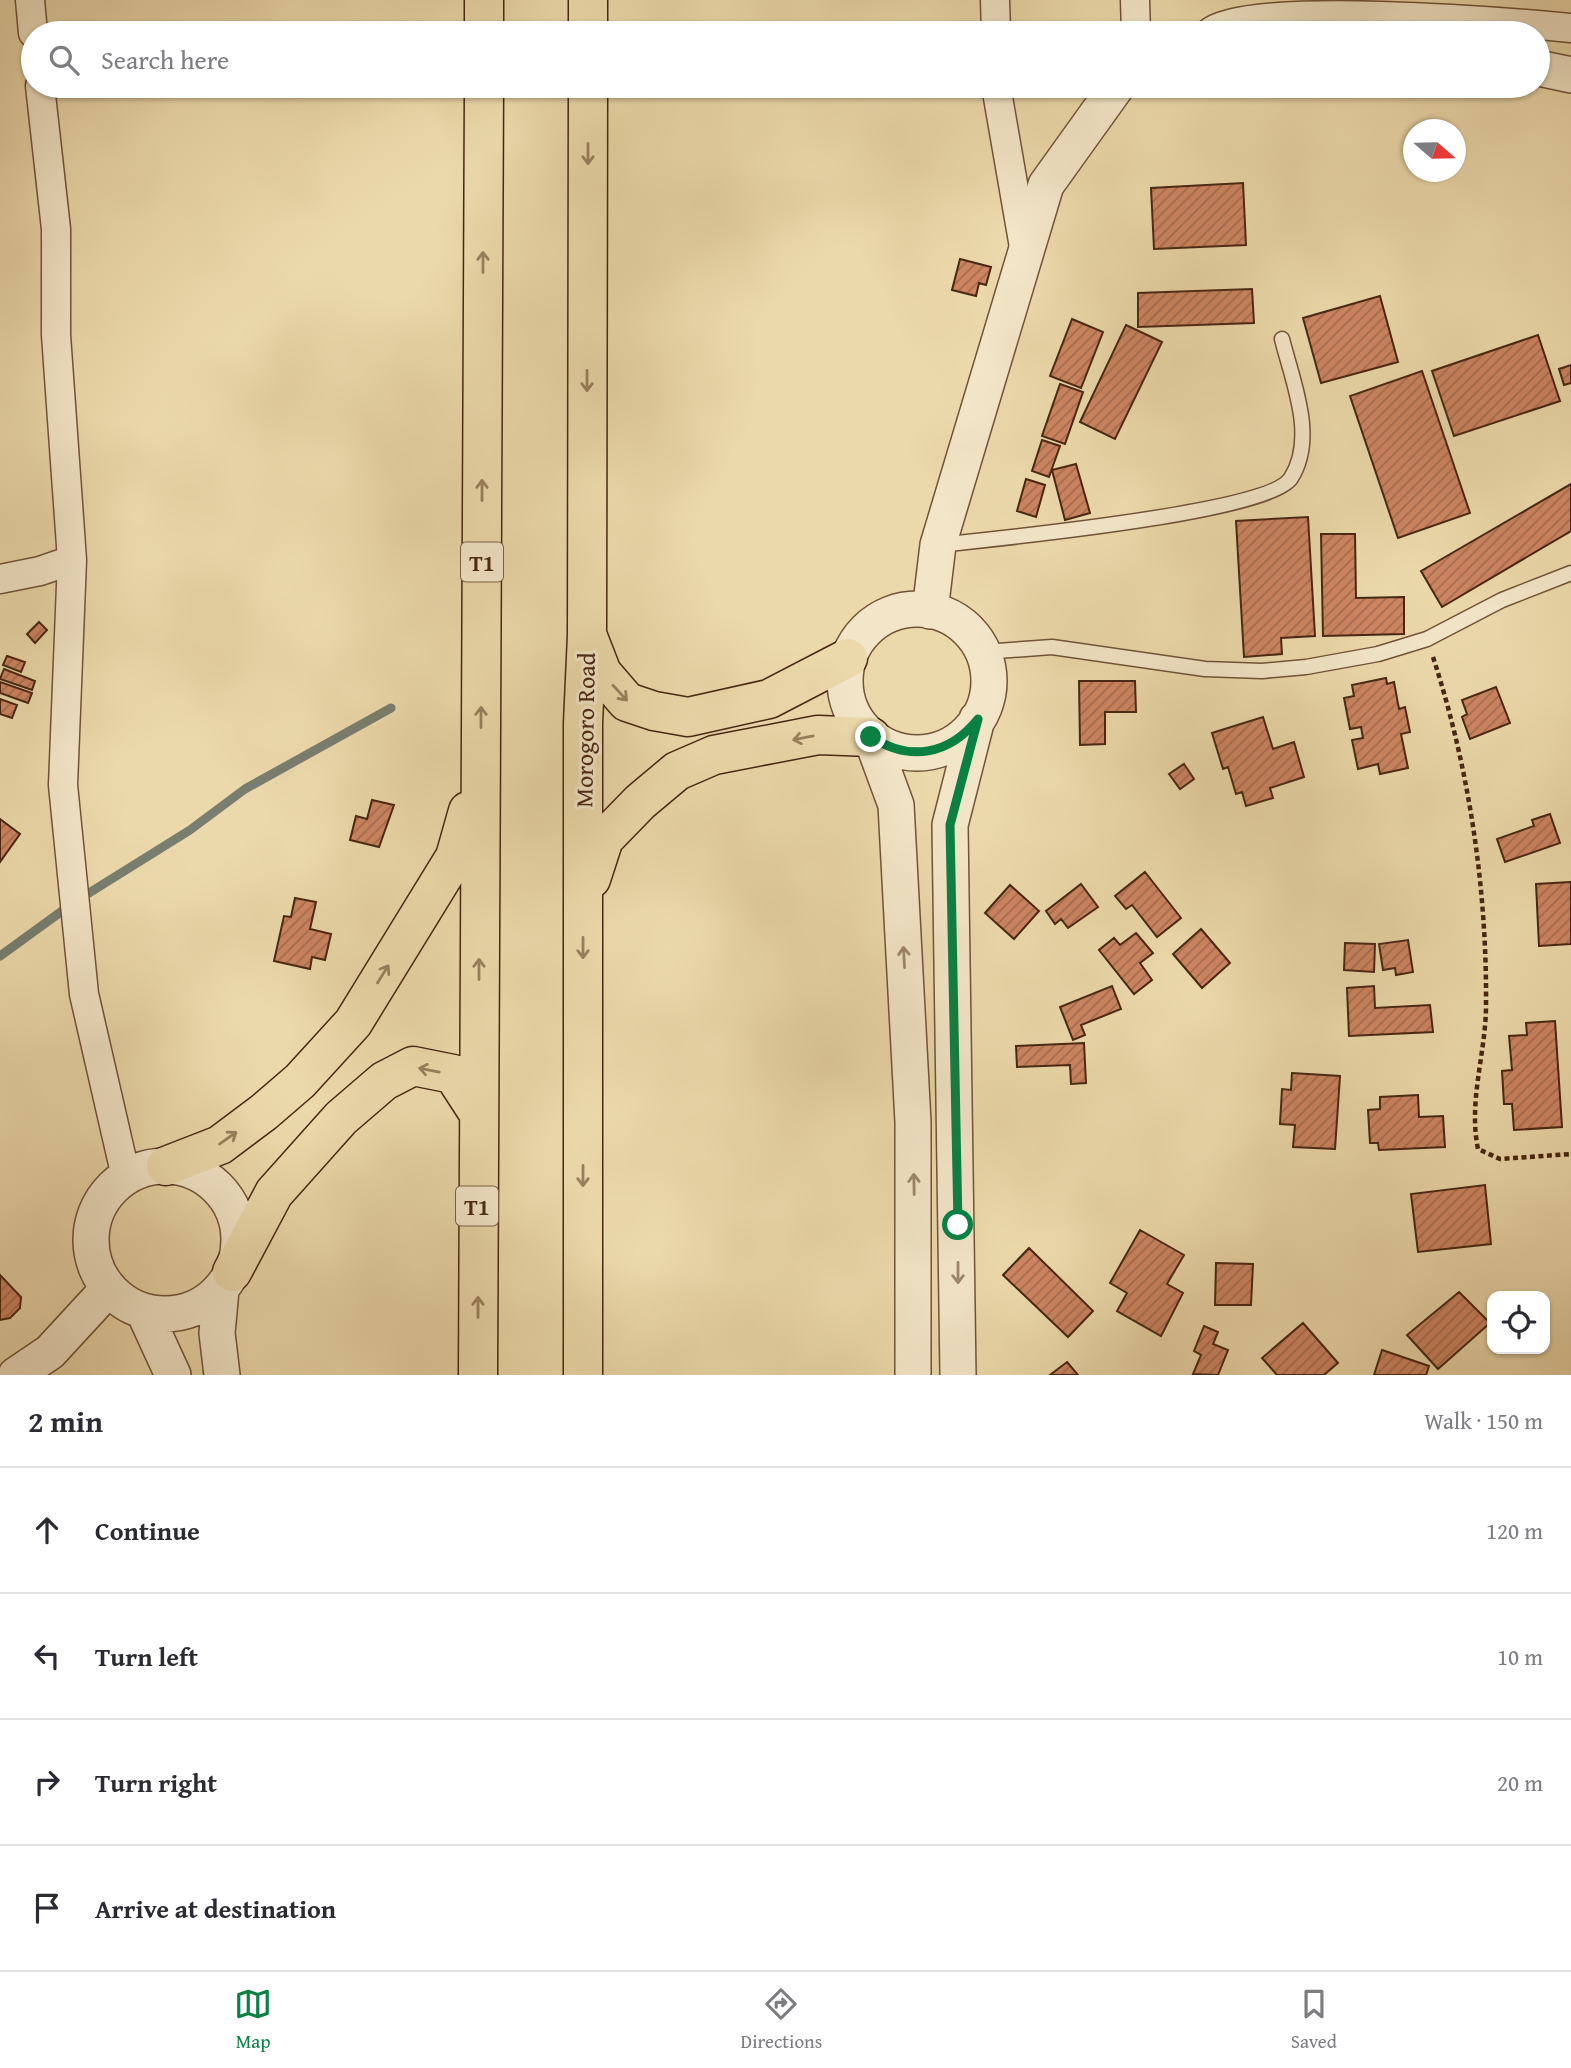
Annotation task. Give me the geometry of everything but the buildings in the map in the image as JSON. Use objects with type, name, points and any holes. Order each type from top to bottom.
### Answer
[{"type":"highway","points":[[484,0],[484,21]]},
{"type":"highway","points":[[588,21],[589,0]]},
{"type":"highway","name":"T1","points":[[478,1375],[477,1111],[484,98]]},
{"type":"highway","name":"Morogoro Road","points":[[583,1375],[583,723],[587,635],[588,98]]},
{"type":"highway","points":[[587,635],[602,673],[627,702],[654,711],[688,717],[769,699],[848,658]]},
{"type":"highway","points":[[583,904],[604,839],[640,802],[677,771],[714,755],[818,735],[871,737]]},
{"type":"highway","points":[[166,1166],[220,1144],[264,1112],[300,1081],[353,1023],[456,857],[481,764]]},
{"type":"highway","points":[[226,1281],[274,1193],[341,1118],[384,1081],[413,1066],[453,1074],[477,1111]]},
{"type":"street","points":[[30,0],[32,21]]},
{"type":"street","points":[[995,0],[996,21]]},
{"type":"street","points":[[1135,0],[1136,21]]},
{"type":"street","points":[[1235,21],[1270,15],[1350,14],[1460,21]]},
{"type":"street","points":[[1550,27],[1571,28]]},
{"type":"street","points":[[1550,71],[1571,75]]},
{"type":"street","points":[[41,98],[56,229],[56,335],[72,560],[68,718],[63,785],[84,994],[126,1177]]},
{"type":"street","points":[[998,98],[1024,247]]},
{"type":"street","points":[[930,611],[938,545],[1024,247],[1045,185],[1108,98]]},
{"type":"street","points":[[0,579],[40,571],[72,560]]},
{"type":"street","points":[[913,1375],[913,1122],[895,805],[871,737],[854,717],[845,692],[848,658],[861,635],[881,618],[914,608],[948,615],[962,624],[983,652],[988,686],[950,825],[958,1375]]},
{"type":"street","points":[[871,737],[902,752],[937,750],[960,738],[978,719]]},
{"type":"street","points":[[222,1375],[217,1333],[226,1281],[239,1251],[239,1230],[233,1210],[222,1192],[206,1178],[187,1169],[166,1166],[145,1169],[126,1177],[110,1191],[99,1209],[92,1229],[92,1250],[98,1270],[109,1288],[124,1303],[144,1312],[164,1315],[185,1312],[204,1303],[226,1281]]},
{"type":"street","points":[[16,1375],[50,1352],[109,1288]]},
{"type":"street","points":[[144,1312],[173,1375]]},
{"type":"lane","points":[[938,545],[1098,526],[1235,503],[1269,494],[1291,479],[1303,442],[1299,407],[1282,339]]},
{"type":"lane","points":[[983,652],[1052,647],[1193,668],[1262,671],[1306,667],[1378,654],[1427,639],[1502,600],[1571,573]]},
{"type":"path","points":[[1427,639],[1447,701],[1466,780],[1480,892],[1486,1006],[1474,1126],[1478,1149],[1500,1159],[1571,1154]]},
{"type":"waterway","points":[[0,956],[73,903],[190,830],[245,789],[391,708]]},
{"type":"route","points":[[871,737],[902,752],[937,750],[953,743],[978,719],[950,825],[953,1101],[958,1225]]}]
